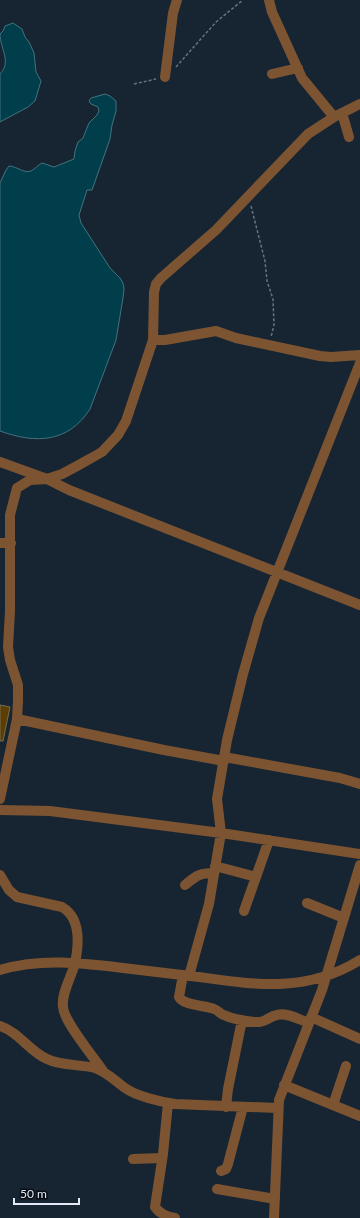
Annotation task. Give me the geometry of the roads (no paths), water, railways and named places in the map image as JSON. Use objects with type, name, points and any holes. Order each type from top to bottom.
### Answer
[{"type":"street","points":[[165,77],[173,13],[177,0]]},
{"type":"street","points":[[269,0],[272,12],[302,78],[338,115],[349,137]]},
{"type":"street","points":[[272,74],[298,68]]},
{"type":"street","points":[[0,799],[16,719],[18,685],[4,656],[8,647],[10,611],[10,515],[17,488],[30,480],[47,479],[67,471],[102,452],[118,435],[126,421],[153,340],[154,292],[156,284],[216,230],[308,134],[338,115],[360,104]]},
{"type":"street","points":[[153,340],[165,340],[216,331],[236,338],[320,356],[331,357],[360,355]]},
{"type":"street","points":[[360,363],[259,618],[243,674],[227,740],[217,799],[221,833],[209,904],[179,997],[181,1000],[213,1008],[222,1015],[242,1020],[262,1022],[277,1014],[284,1014],[310,1020],[360,1039]]},
{"type":"street","points":[[0,462],[47,479],[69,490],[360,605]]},
{"type":"street","points":[[0,543],[11,543]]},
{"type":"street","points":[[16,719],[164,750],[340,778],[360,784]]},
{"type":"street","points":[[0,810],[50,811],[221,833],[360,854]]},
{"type":"street","points":[[244,912],[269,840]]},
{"type":"street","points":[[274,1218],[278,1136],[277,1108],[284,1085],[327,976],[360,865]]},
{"type":"street","points":[[185,885],[197,875],[215,870],[256,877]]},
{"type":"street","points":[[0,876],[9,890],[17,897],[62,907],[70,914],[76,925],[77,933],[75,962],[62,1000],[63,1008],[70,1024],[103,1071],[126,1089],[158,1101],[226,1107],[277,1108]]},
{"type":"street","points":[[307,903],[344,918]]},
{"type":"street","points":[[0,970],[39,962],[75,962],[186,975],[245,984],[280,985],[327,976],[360,960]]},
{"type":"street","points":[[226,1107],[228,1089],[242,1020]]},
{"type":"street","points":[[0,1026],[18,1036],[39,1055],[46,1059],[103,1071]]},
{"type":"street","points":[[333,1104],[346,1066]]},
{"type":"street","points":[[284,1085],[360,1116]]},
{"type":"street","points":[[168,1103],[155,1207],[162,1214],[175,1218]]},
{"type":"street","points":[[221,1171],[226,1169],[228,1164],[244,1107]]},
{"type":"street","points":[[133,1159],[162,1158]]},
{"type":"street","points":[[217,1189],[275,1199]]},
{"type":"water","points":[[13,23],[22,29],[29,42],[34,53],[36,72],[41,81],[35,101],[28,107],[0,122],[0,74],[5,65],[5,60],[0,34],[5,26]]},
{"type":"water","points":[[105,94],[116,101],[116,111],[110,139],[92,190],[87,190],[79,215],[81,223],[110,268],[123,283],[123,298],[116,340],[90,409],[72,429],[50,438],[38,439],[13,435],[0,431],[0,183],[9,166],[29,172],[42,163],[54,167],[74,159],[78,142],[83,138],[89,123],[99,111],[98,107],[91,104],[89,101],[91,98]]}]
